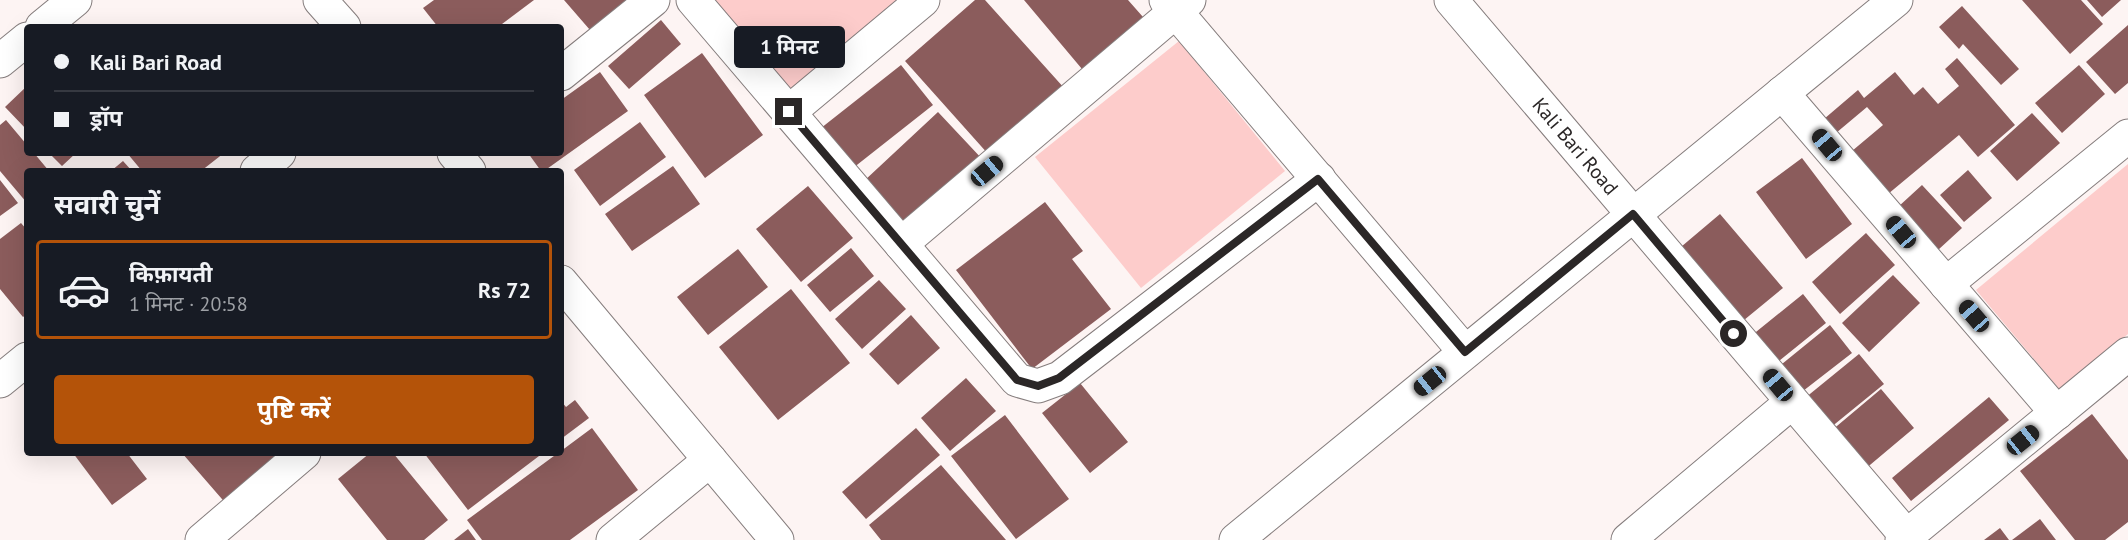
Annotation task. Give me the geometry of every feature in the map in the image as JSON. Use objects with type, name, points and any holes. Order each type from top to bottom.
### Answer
[{"type":"street","points":[[46,24],[75,0]]},
{"type":"street","points":[[320,0],[341,24]]},
{"type":"street","points":[[564,72],[653,0]]},
{"type":"street","points":[[693,0],[1017,380],[1038,386],[1059,378],[1318,179]]},
{"type":"street","points":[[789,112],[923,0]]},
{"type":"street","name":"Kali Bari Road","points":[[1451,0],[1906,539]]},
{"type":"street","points":[[1236,540],[1896,0]]},
{"type":"street","points":[[901,244],[1177,4],[1318,179],[1465,352]]},
{"type":"street","points":[[0,61],[24,41]]},
{"type":"street","points":[[1782,93],[2057,413]]},
{"type":"street","points":[[1946,284],[2128,136]]},
{"type":"street","points":[[261,168],[275,156]]},
{"type":"street","points":[[564,286],[777,540]]},
{"type":"street","points":[[1906,539],[2128,354]]},
{"type":"street","points":[[0,381],[24,361]]},
{"type":"street","points":[[1628,540],[1792,402]]},
{"type":"street","points":[[202,540],[300,456]]},
{"type":"street","points":[[613,540],[710,460]]},
{"type":"shaded area","points":[[711,0],[901,0],[790,93]]},
{"type":"shaded area","points":[[1179,41],[1285,171],[1141,288],[1035,157]]},
{"type":"shaded area","points":[[2128,164],[2128,334],[2060,390],[1976,290]]},
{"type":"building","points":[[434,0],[534,0],[502,24],[436,24],[423,8]]},
{"type":"building","points":[[564,0],[626,0],[590,30]]},
{"type":"building","points":[[975,0],[985,0],[1065,89],[989,155],[905,61]]},
{"type":"building","points":[[1024,0],[1128,0],[1143,17],[1082,69]]},
{"type":"building","points":[[2022,0],[2081,0],[2103,24],[2070,54]]},
{"type":"building","points":[[2087,0],[2121,0],[2102,17]]},
{"type":"building","points":[[1962,6],[2019,69],[2001,85],[1963,44],[1959,49],[1939,27]]},
{"type":"building","points":[[661,20],[681,44],[629,89],[608,66]]},
{"type":"building","points":[[2128,25],[2128,83],[2115,94],[2086,62]]},
{"type":"building","points":[[702,53],[763,135],[705,178],[644,95]]},
{"type":"building","points":[[1957,58],[2015,125],[1978,157],[1959,135],[1888,194],[1852,151],[1883,125],[1867,107],[1836,133],[1824,119],[1858,90],[1864,98],[1895,72],[1914,95],[1923,87],[1938,104],[1959,86],[1945,69]]},
{"type":"building","points":[[901,65],[933,105],[848,172],[816,132]]},
{"type":"building","points":[[2079,65],[2105,94],[2062,133],[2035,103]]},
{"type":"building","points":[[600,72],[628,111],[548,168],[539,168],[530,156],[564,156],[564,98]]},
{"type":"building","points":[[24,89],[24,127],[5,107]]},
{"type":"building","points":[[938,112],[984,161],[909,230],[864,181]]},
{"type":"building","points":[[2032,113],[2060,143],[2017,181],[1990,151]]},
{"type":"building","points":[[6,120],[24,141],[24,156],[36,156],[46,168],[24,168],[24,199],[0,171],[0,125]]},
{"type":"building","points":[[640,122],[666,157],[600,206],[574,170]]},
{"type":"building","points":[[52,156],[73,156],[62,166]]},
{"type":"building","points":[[130,156],[220,156],[205,168],[140,168]]},
{"type":"building","points":[[1802,158],[1852,224],[1806,259],[1756,192]]},
{"type":"building","points":[[123,161],[129,168],[115,168]]},
{"type":"building","points":[[673,166],[700,204],[632,251],[605,214]]},
{"type":"building","points":[[1968,170],[1992,198],[1964,222],[1940,195]]},
{"type":"building","points":[[0,180],[18,203],[0,216]]},
{"type":"building","points":[[1922,185],[1962,228],[1938,250],[1898,207]]},
{"type":"building","points":[[808,186],[853,238],[801,282],[756,229]]},
{"type":"building","points":[[1045,202],[1083,251],[1072,259],[1111,309],[1032,369],[956,270]]},
{"type":"building","points":[[1720,214],[1783,288],[1738,325],[1675,252]]},
{"type":"building","points":[[21,223],[24,226],[23,317],[0,289],[0,239]]},
{"type":"building","points":[[1866,233],[1895,265],[1840,314],[1812,282]]},
{"type":"building","points":[[851,248],[874,276],[830,312],[807,285]]},
{"type":"building","points":[[738,249],[768,287],[708,335],[677,297]]},
{"type":"building","points":[[1893,275],[1920,303],[1869,352],[1842,323]]},
{"type":"building","points":[[879,280],[906,309],[862,349],[835,319]]},
{"type":"building","points":[[791,289],[850,363],[778,420],[719,347]]},
{"type":"building","points":[[1803,294],[1826,323],[1774,365],[1751,336]]},
{"type":"building","points":[[911,315],[940,348],[898,385],[869,354]]},
{"type":"building","points":[[1830,325],[1852,353],[1803,391],[1782,364]]},
{"type":"building","points":[[1859,354],[1884,384],[1830,428],[1805,398]]},
{"type":"building","points":[[966,378],[996,411],[950,451],[921,418]]},
{"type":"building","points":[[1080,383],[1128,442],[1090,473],[1042,413]]},
{"type":"building","points":[[1881,389],[1914,428],[1864,470],[1831,431]]},
{"type":"building","points":[[1989,397],[2009,420],[1911,501],[1892,478]]},
{"type":"building","points":[[575,400],[589,418],[564,437],[564,405],[566,407]]},
{"type":"building","points":[[2092,414],[2128,460],[2128,522],[2105,540],[2075,540],[2020,471]]},
{"type":"building","points":[[1005,415],[1069,499],[1016,539],[951,456]]},
{"type":"building","points":[[592,428],[638,490],[570,540],[482,540],[467,520],[554,456],[564,456],[564,449]]},
{"type":"building","points":[[916,428],[940,455],[866,519],[842,492]]},
{"type":"building","points":[[75,456],[129,456],[147,479],[112,505]]},
{"type":"building","points":[[185,456],[277,456],[281,461],[228,506]]},
{"type":"building","points":[[366,456],[395,456],[448,520],[424,540],[387,540],[338,479]]},
{"type":"building","points":[[426,456],[539,456],[468,510]]},
{"type":"building","points":[[941,465],[1006,540],[881,540],[869,525]]},
{"type":"building","points":[[2040,519],[2056,540],[2012,540]]},
{"type":"building","points":[[2000,528],[2009,540],[1984,540]]},
{"type":"building","points":[[468,529],[476,540],[454,540]]},
{"type":"route","points":[[789,112],[1017,380],[1038,386],[1059,378],[1318,179],[1465,352],[1633,214],[1734,334]]}]
